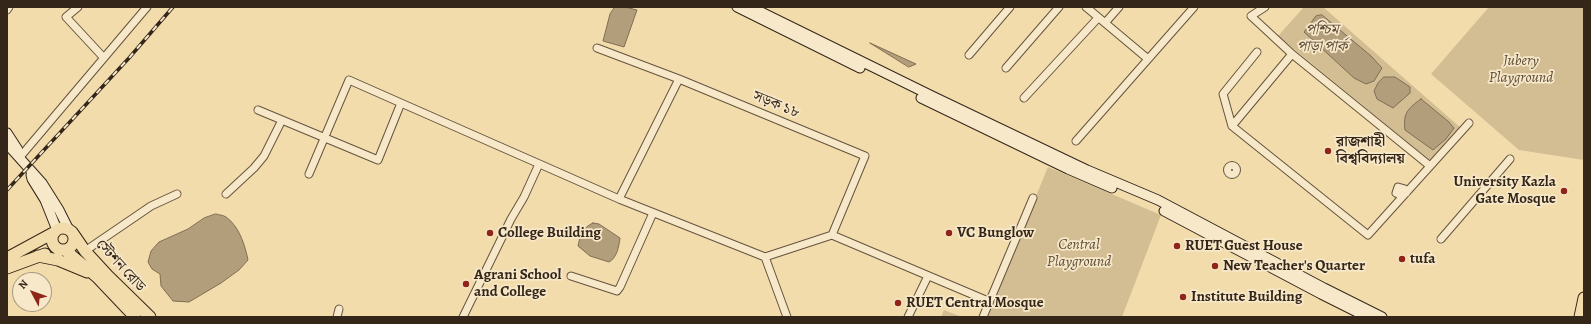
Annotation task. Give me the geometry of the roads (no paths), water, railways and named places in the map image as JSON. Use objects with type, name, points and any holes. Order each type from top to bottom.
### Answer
[{"type":"main road","points":[[737,7],[1061,166],[1155,206],[1367,317]]},
{"type":"main road","points":[[751,7],[925,93],[1080,167],[1158,200],[1382,317]]},
{"type":"main road","points":[[7,133],[18,148],[20,157]]},
{"type":"main road","points":[[7,144],[42,183],[59,210],[74,239],[71,246],[62,250],[38,256],[7,268]]},
{"type":"main road","points":[[30,170],[32,179],[45,200],[56,231],[52,238],[53,243],[62,250]]},
{"type":"main road","points":[[7,258],[63,228],[70,231]]},
{"type":"main road","name":"স্টেশন রোড","points":[[70,231],[85,251],[144,316]]},
{"type":"main road","name":"স্টেশন রোড","points":[[62,250],[144,316]]},
{"type":"main road","points":[[38,256],[58,260],[96,277]]},
{"type":"main road","points":[[1580,317],[1584,298]]},
{"type":"street","points":[[78,7],[66,16],[104,58]]},
{"type":"street","points":[[20,157],[147,7]]},
{"type":"street","points":[[969,55],[1010,7]]},
{"type":"street","points":[[1006,68],[1058,7]]},
{"type":"street","points":[[1086,7],[1148,59]]},
{"type":"street","points":[[1105,23],[1119,7]]},
{"type":"street","points":[[1076,141],[1194,7]]},
{"type":"street","points":[[1265,7],[1251,16],[1292,54],[1430,166]]},
{"type":"street","points":[[1024,98],[1098,18]]},
{"type":"street","name":"সড়ক ১৮","points":[[597,48],[679,79],[866,156],[832,235]]},
{"type":"street","points":[[1258,52],[1223,94],[1232,126],[1368,235],[1469,123]]},
{"type":"street","points":[[1232,126],[1292,54]]},
{"type":"street","points":[[619,198],[679,79]]},
{"type":"street","points":[[309,174],[349,80],[402,102],[538,164],[653,213],[765,257],[832,235],[988,301]]},
{"type":"street","points":[[258,110],[324,139],[378,160],[402,102]]},
{"type":"street","points":[[226,194],[254,168],[264,156],[282,120]]},
{"type":"street","points":[[1441,239],[1510,159]]},
{"type":"street","points":[[463,317],[510,219],[524,197],[538,164]]},
{"type":"street","points":[[85,251],[151,206],[177,194]]},
{"type":"street","points":[[982,317],[1033,198]]},
{"type":"street","points":[[571,276],[617,291],[653,213]]},
{"type":"street","points":[[765,257],[787,317]]},
{"type":"street","points":[[908,317],[928,276]]},
{"type":"street","points":[[337,317],[339,309]]},
{"type":"railway","points":[[7,190],[129,58],[173,7]]},
{"type":"place","name":"রাজশাহী বিশ্ববিদ্যালয়","points":[[1328,151]]},
{"type":"place","name":"University Kazla Gate Mosque","points":[[1564,191]]},
{"type":"place","name":"College Building","points":[[490,233]]},
{"type":"place","name":"VC Bunglow","points":[[949,233]]},
{"type":"place","name":"RUET Guest House","points":[[1177,246]]},
{"type":"place","name":"tufa","points":[[1402,259]]},
{"type":"place","name":"New Teacher's Quarter","points":[[1215,266]]},
{"type":"place","name":"Agrani School and College","points":[[466,284]]},
{"type":"place","name":"Institute Building","points":[[1183,297]]},
{"type":"place","name":"RUET Central Mosque","points":[[898,303]]},
{"type":"park label","name":"পশ্চিম পাড়া পার্ক","points":[[1322,38]]},
{"type":"park label","name":"Jubery Playground","points":[[1521,70]]},
{"type":"park label","name":"Central Playground","points":[[1079,254]]}]
